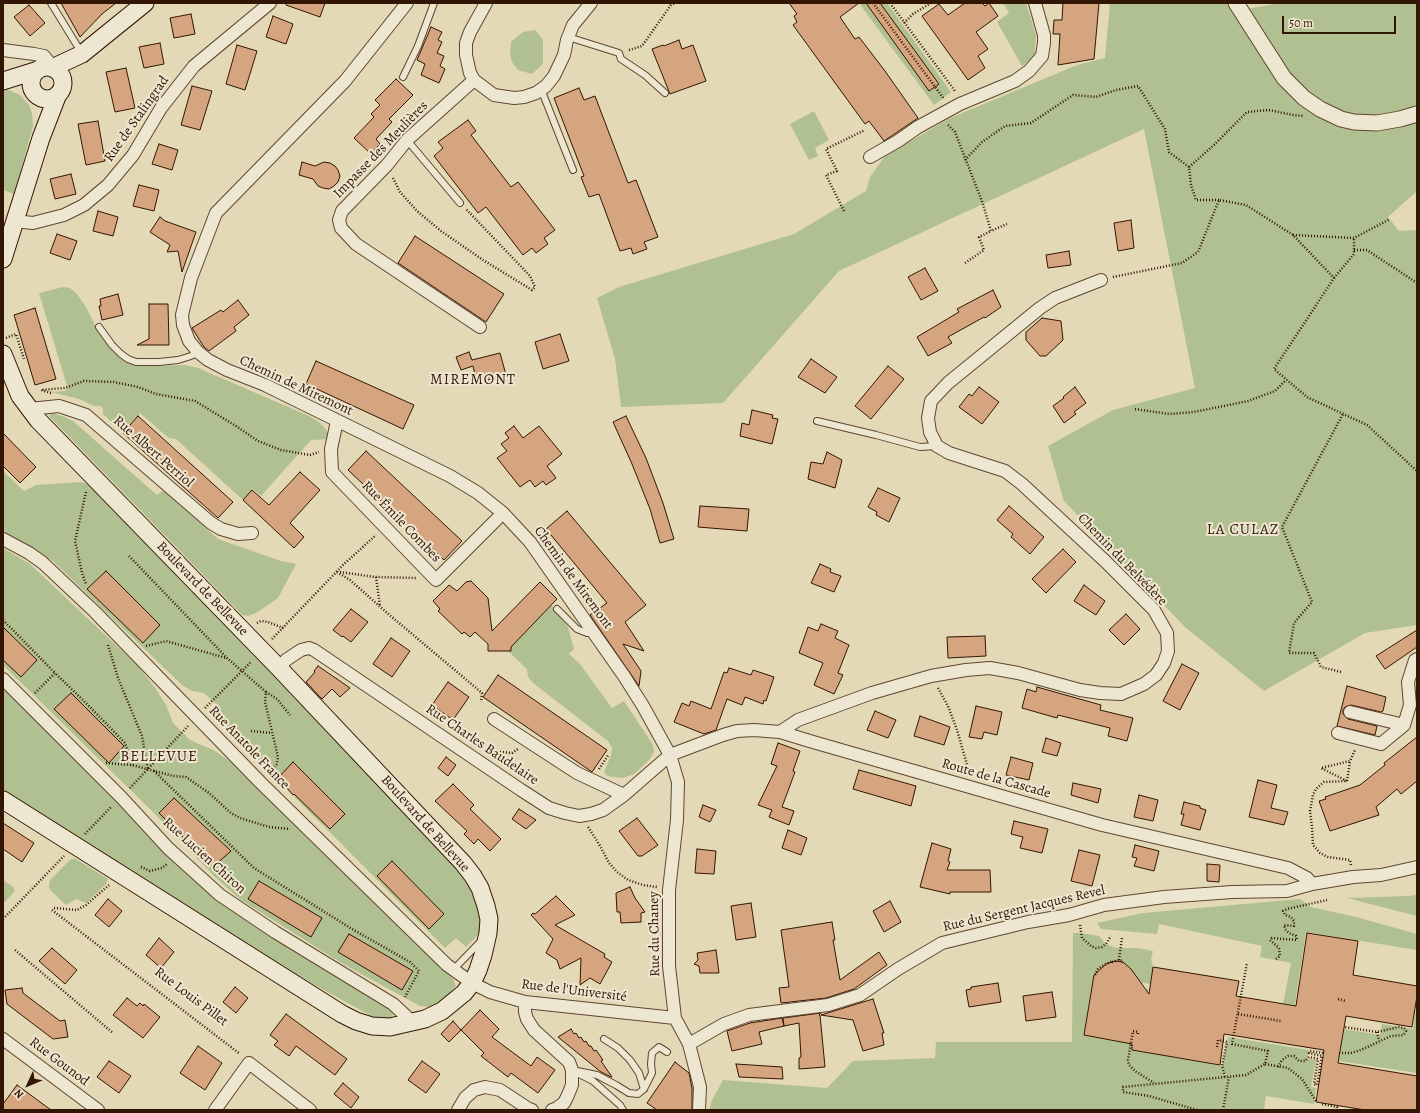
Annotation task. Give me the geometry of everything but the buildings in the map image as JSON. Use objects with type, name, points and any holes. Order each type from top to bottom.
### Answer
[{"type":"main road","points":[[41,138],[37,95],[30,82],[34,73],[82,54],[145,3]]},
{"type":"main road","points":[[6,81],[26,86],[37,95],[50,99],[60,89],[82,54]]},
{"type":"main road","points":[[3,259],[41,138],[60,89],[62,79],[60,75],[46,69],[6,81]]},
{"type":"main road","name":"Boulevard de Bellevue","points":[[3,354],[20,396],[29,409],[95,479],[280,668],[463,863],[480,888],[489,919],[484,955],[472,983],[464,993],[442,1010],[425,1019],[390,1027],[372,1026],[356,1021],[342,1014],[3,800]]},
{"type":"street","name":"Rue de Stalingrad","points":[[14,221],[33,223],[64,215],[84,205],[108,185],[133,155],[161,108],[194,66],[270,3]]},
{"type":"street","name":"Chemin de Miremont","points":[[407,3],[345,81],[216,213],[191,278],[182,315],[183,325],[189,341],[198,352],[208,360],[227,370],[265,385],[450,476],[478,493],[503,513],[530,542],[594,632],[643,706],[670,755]]},
{"type":"street","points":[[486,3],[470,32],[466,43],[466,55],[474,80],[494,95],[506,97],[524,97],[536,93],[541,90],[554,76],[564,55],[573,25],[591,3]]},
{"type":"street","points":[[870,157],[898,141],[918,127],[957,106],[1015,81],[1029,71],[1042,56],[1044,43],[1044,35],[1035,3]]},
{"type":"street","points":[[1236,3],[1284,78],[1304,98],[1320,109],[1341,119],[1354,122],[1377,123],[1417,114]]},
{"type":"street","points":[[3,50],[44,56],[48,61],[46,69]]},
{"type":"street","name":"Impasse des Meulières","points":[[474,80],[407,140],[388,165],[342,211],[339,220],[341,228],[356,244],[480,327]]},
{"type":"street","points":[[937,446],[930,432],[928,418],[931,401],[948,383],[1040,308],[1055,298],[1101,280]]},
{"type":"street","name":"Rue Albert Perriol","points":[[29,409],[59,406],[86,415],[212,523],[221,529],[238,534],[252,533]]},
{"type":"street","name":"Rue Émile Combes","points":[[337,420],[331,449],[332,472],[436,580],[503,513]]},
{"type":"street","name":"Chemin du Belvédère","points":[[780,732],[798,720],[872,693],[931,676],[966,670],[990,668],[1018,673],[1080,690],[1121,694],[1144,684],[1156,675],[1164,663],[1168,651],[1167,633],[1154,610],[1105,561],[1038,498],[1005,471],[949,453],[937,446]]},
{"type":"street","name":"Rue Anatole France","points":[[3,539],[29,553],[43,563],[95,612],[260,782],[447,965],[472,983]]},
{"type":"street","name":"Rue Charles Baudelaire","points":[[280,668],[286,660],[301,650],[309,648],[314,650],[549,808],[565,814],[578,816],[603,810],[670,755]]},
{"type":"street","points":[[1338,733],[1381,744],[1404,725],[1410,705],[1408,682],[1415,660],[1417,659]]},
{"type":"street","name":"Rue Lucien Chiron","points":[[3,679],[121,797],[168,848],[220,895],[275,932],[393,1004],[407,1016],[409,1023]]},
{"type":"street","points":[[1350,712],[1404,725]]},
{"type":"street","points":[[494,719],[578,774],[624,794]]},
{"type":"street","name":"Route de la Cascade","points":[[670,755],[737,731],[754,730],[780,732],[1102,825],[1288,868],[1307,878],[1312,884]]},
{"type":"street","name":"Rue du Chaney","points":[[670,755],[678,782],[677,820],[669,888],[669,966],[675,1018],[689,1044],[700,1087],[699,1110]]},
{"type":"street","name":"Rue du Sergent Jacques Revel","points":[[689,1044],[724,1024],[749,1015],[828,1005],[860,995],[898,969],[942,943],[1028,922],[1069,915],[1104,905],[1164,897],[1232,892],[1287,891],[1339,879],[1381,875],[1417,867]]},
{"type":"street","name":"Rue de l'Université","points":[[472,983],[490,992],[525,1002],[675,1018]]},
{"type":"street","points":[[525,1002],[526,1019],[534,1030],[569,1062],[572,1070],[572,1085],[568,1095],[564,1103],[552,1110]]},
{"type":"street","name":"Rue Gounod","points":[[3,1039],[98,1110]]},
{"type":"street","points":[[215,1110],[249,1063],[310,1110]]},
{"type":"street","points":[[458,1110],[465,1098],[474,1090],[485,1087],[500,1090],[532,1110]]},
{"type":"lane","points":[[51,3],[82,54]]},
{"type":"lane","points":[[403,77],[418,46],[434,3]]},
{"type":"lane","points":[[568,38],[619,54],[621,59],[645,75],[665,93]]},
{"type":"lane","points":[[541,90],[573,170]]},
{"type":"lane","points":[[407,140],[460,203]]},
{"type":"lane","points":[[99,327],[112,345],[121,354],[136,362],[178,360],[198,352]]},
{"type":"lane","points":[[817,421],[920,447],[937,446]]},
{"type":"lane","points":[[557,609],[577,629],[587,633],[594,632]]},
{"type":"lane","points":[[454,969],[488,934]]},
{"type":"lane","points":[[604,1039],[618,1048],[630,1060],[639,1073],[644,1089]]},
{"type":"lane","points":[[572,1070],[597,1075],[629,1093],[638,1094],[644,1089],[652,1073],[652,1053],[658,1047],[667,1052]]},
{"type":"lane","points":[[572,1070],[593,1081],[620,1105],[623,1110]]},
{"type":"path","points":[[619,54],[642,46],[671,5],[675,3]]},
{"type":"path","points":[[873,3],[943,99],[957,106],[960,99],[890,3]]},
{"type":"path","points":[[904,23],[913,14],[931,3]]},
{"type":"path","points":[[965,160],[982,142],[1005,126],[1031,123],[1073,95],[1096,97],[1116,90],[1138,86],[1165,129],[1169,152],[1189,167],[1191,185],[1196,200],[1219,200],[1246,205],[1293,235],[1334,278]]},
{"type":"path","points":[[1189,167],[1214,145],[1247,112],[1269,110],[1293,115],[1309,116]]},
{"type":"path","points":[[939,116],[955,132],[991,231]]},
{"type":"path","points":[[844,211],[826,175],[837,170],[826,149],[865,130]]},
{"type":"path","points":[[388,165],[400,192],[417,211],[441,231],[483,260],[532,290],[535,287],[530,276],[460,203]]},
{"type":"path","points":[[1101,280],[1182,263],[1198,252],[1219,200]]},
{"type":"path","points":[[1293,235],[1354,238],[1390,219]]},
{"type":"path","points":[[965,263],[984,250],[979,237],[1007,224]]},
{"type":"path","points":[[1354,238],[1354,254],[1334,278],[1274,369],[1307,397],[1367,425],[1417,471]]},
{"type":"path","points":[[1354,250],[1367,250],[1417,283]]},
{"type":"path","points":[[3,340],[16,334],[25,363]]},
{"type":"path","points":[[1135,409],[1169,414],[1194,412],[1248,401],[1275,391],[1286,380]]},
{"type":"path","points":[[56,394],[41,390],[65,388],[84,381],[114,382],[156,394],[195,401],[258,441],[281,450],[310,455],[331,449]]},
{"type":"path","points":[[1341,672],[1321,667],[1314,652],[1289,653],[1294,623],[1312,602],[1282,527],[1343,414]]},
{"type":"path","points":[[215,698],[385,526]]},
{"type":"path","points":[[129,556],[227,658],[266,692],[277,699],[290,715]]},
{"type":"path","points":[[338,572],[376,577],[436,580]]},
{"type":"path","points":[[338,572],[350,580],[482,694],[481,702]]},
{"type":"path","points":[[376,577],[380,607]]},
{"type":"path","points":[[3,620],[55,674],[90,706],[125,743],[132,765]]},
{"type":"path","points":[[244,631],[248,627],[261,621],[283,628]]},
{"type":"path","points":[[131,650],[166,642],[227,658]]},
{"type":"path","points":[[26,701],[55,674]]},
{"type":"path","points":[[931,676],[948,706],[957,730],[968,768],[966,785]]},
{"type":"path","points":[[260,782],[277,764],[278,757],[265,702],[266,692]]},
{"type":"path","points":[[133,785],[183,732]]},
{"type":"path","points":[[250,732],[272,733]]},
{"type":"path","points":[[478,761],[482,755],[489,751],[512,753],[518,749],[526,739]]},
{"type":"path","points":[[1347,781],[1350,761],[1359,739]]},
{"type":"path","points":[[1347,781],[1321,768],[1350,761]]},
{"type":"path","points":[[86,762],[132,765],[173,776],[186,777],[204,788],[231,813],[240,818],[269,827],[310,831]]},
{"type":"path","points":[[154,771],[254,868],[352,929],[410,962],[419,971],[399,1009]]},
{"type":"path","points":[[1347,781],[1324,782],[1316,789],[1313,795],[1310,812],[1313,845],[1320,853],[1328,857],[1350,860]]},
{"type":"path","points":[[84,835],[116,802]]},
{"type":"path","points":[[578,816],[589,829],[609,862],[617,872],[628,880],[643,885],[669,888]]},
{"type":"path","points":[[3,919],[66,853]]},
{"type":"path","points":[[150,871],[162,868],[169,863]]},
{"type":"path","name":"Rue Louis Pillet","points":[[120,875],[94,899],[77,910],[53,909],[239,1052],[249,1063]]},
{"type":"path","points":[[1276,960],[1280,956],[1279,948],[1270,940],[1272,938],[1297,940],[1296,936],[1285,929],[1284,925],[1294,926],[1294,921],[1291,917],[1285,915],[1283,911],[1327,900]]},
{"type":"path","points":[[1080,922],[1080,933],[1082,938],[1091,946],[1096,948],[1102,947],[1112,936]]},
{"type":"path","points":[[1119,960],[1122,938]]},
{"type":"path","points":[[15,950],[113,1033]]},
{"type":"path","points":[[1095,975],[1098,969],[1106,964],[1119,960]]},
{"type":"path","points":[[1119,960],[1123,963]]},
{"type":"path","points":[[1232,1044],[1247,963]]},
{"type":"path","points":[[1338,1000],[1346,1001]]},
{"type":"path","points":[[1238,1014],[1281,1021]]},
{"type":"path","points":[[1339,1053],[1351,1053],[1361,1050],[1379,1041],[1397,1035],[1403,1035],[1405,1033],[1405,1029],[1399,1027],[1377,1032],[1344,1027]]},
{"type":"path","points":[[1138,1034],[1138,1032],[1132,1031],[1130,1037],[1129,1065],[1134,1071],[1151,1082],[1157,1084]]},
{"type":"path","points":[[1377,1032],[1379,1041]]},
{"type":"path","points":[[1217,1047],[1218,1040],[1227,1042],[1226,1043],[1268,1051],[1265,1064]]},
{"type":"path","points":[[1225,1077],[1222,1066],[1226,1043]]},
{"type":"path","points":[[1278,1067],[1282,1060],[1288,1056],[1294,1056],[1300,1061],[1305,1061],[1309,1057],[1318,1058],[1314,1084],[1317,1085],[1322,1056],[1310,1053],[1310,1050],[1324,1053]]},
{"type":"path","points":[[1197,1110],[1149,1096],[1123,1092],[1123,1087],[1246,1075],[1265,1064],[1288,1068],[1302,1079],[1316,1101]]},
{"type":"path","points":[[1223,1110],[1229,1077]]},
{"type":"path","points":[[1322,1104],[1338,1107],[1337,1110]]},
{"type":"green space","points":[[859,3],[887,3],[951,92],[934,105]]},
{"type":"green space","points":[[1003,3],[1026,3],[1036,35],[1035,56],[1022,66],[997,22],[1009,13]]},
{"type":"green space","points":[[1110,3],[1230,3],[1236,11],[1280,3],[1417,3],[1417,191],[1388,217],[1399,231],[1417,230],[1417,625],[1365,633],[1264,691],[1185,627],[1064,501],[1048,446],[1113,410],[1195,388],[1144,129],[839,271],[723,403],[621,407],[615,359],[597,298],[619,287],[794,234],[866,191],[870,177],[885,156],[948,119],[1077,65],[1105,58]]},
{"type":"green space","points":[[535,30],[543,40],[543,64],[532,74],[518,70],[512,62],[510,55],[511,42],[523,32]]},
{"type":"green space","points":[[3,90],[9,90],[20,95],[29,105],[32,113],[33,126],[14,194],[3,190]]},
{"type":"green space","points":[[814,111],[829,140],[815,148],[818,156],[809,160],[790,124]]},
{"type":"green space","points":[[63,287],[70,288],[77,294],[86,307],[99,333],[113,352],[128,363],[146,366],[185,365],[198,368],[309,416],[324,427],[328,433],[328,439],[311,440],[261,496],[253,489],[243,500],[176,439],[169,438],[140,413],[123,433],[103,414],[103,409],[101,406],[94,406],[79,399],[51,392],[65,391],[68,389],[39,293]]},
{"type":"green space","points":[[52,413],[73,421],[157,495],[164,490],[218,539],[281,561],[296,564],[278,598],[256,613],[248,616],[242,615],[49,416]]},
{"type":"green space","points":[[3,471],[24,491],[36,485],[81,482],[95,487],[469,878],[485,928],[466,947],[456,938],[445,948],[230,732],[223,720],[219,707],[204,693],[192,691],[182,685],[53,561],[3,531]]},
{"type":"green space","points":[[3,548],[30,564],[137,665],[156,689],[166,705],[173,723],[190,740],[213,750],[233,763],[305,836],[453,979],[456,986],[444,999],[431,1007],[420,1006],[343,964],[241,900],[215,877],[155,814],[3,665]]},
{"type":"green space","points":[[551,605],[568,627],[574,649],[569,654],[580,664],[612,708],[624,701],[653,745],[654,752],[650,759],[634,774],[623,778],[607,776],[604,772],[611,755],[612,748],[608,741],[533,683],[528,677],[527,669],[508,651],[510,644]]},
{"type":"green space","points":[[3,687],[204,887],[389,1007],[393,1015],[389,1021],[379,1020],[320,988],[237,939],[56,826],[3,791]]},
{"type":"green space","points":[[71,859],[76,859],[108,879],[106,884],[86,903],[76,899],[66,905],[51,891],[49,887],[50,880]]},
{"type":"green space","points":[[3,880],[13,887],[15,891],[3,904]]},
{"type":"green space","points":[[1417,895],[1417,916],[1347,898],[1408,896]]},
{"type":"green space","points":[[1300,899],[1311,907],[1356,917],[1417,934],[1417,950],[1306,932],[1295,1005],[1283,1004],[1291,963],[1260,957],[1262,946],[1159,924],[1157,934],[1101,929],[1097,923],[1143,913]]},
{"type":"green space","points":[[1073,933],[1099,936],[1106,944],[1116,948],[1138,948],[1153,951],[1151,959],[1153,967],[1150,984],[1136,982],[1135,976],[1131,969],[1119,961],[1106,964],[1096,975],[1094,975],[1093,981],[1097,981],[1096,989],[1091,989],[1084,1035],[1127,1043],[1130,987],[1148,989],[1141,1035],[1134,1034],[1132,1050],[1222,1066],[1228,1037],[1309,1050],[1307,1059],[1316,1060],[1311,1087],[1316,1088],[1314,1104],[1266,1096],[1264,1110],[709,1110],[712,1100],[723,1080],[827,1088],[853,1061],[935,1058],[936,1042],[1072,1042]]},
{"type":"green space","points":[[1415,1014],[1417,1014],[1417,1073],[1339,1061],[1344,1029],[1380,1035],[1382,1024],[1413,1029]]},
{"type":"district","name":"MIREMONT","points":[[473,380]]},
{"type":"district","name":"LA CULAZ","points":[[1243,530]]},
{"type":"district","name":"BELLEVUE","points":[[159,757]]}]
